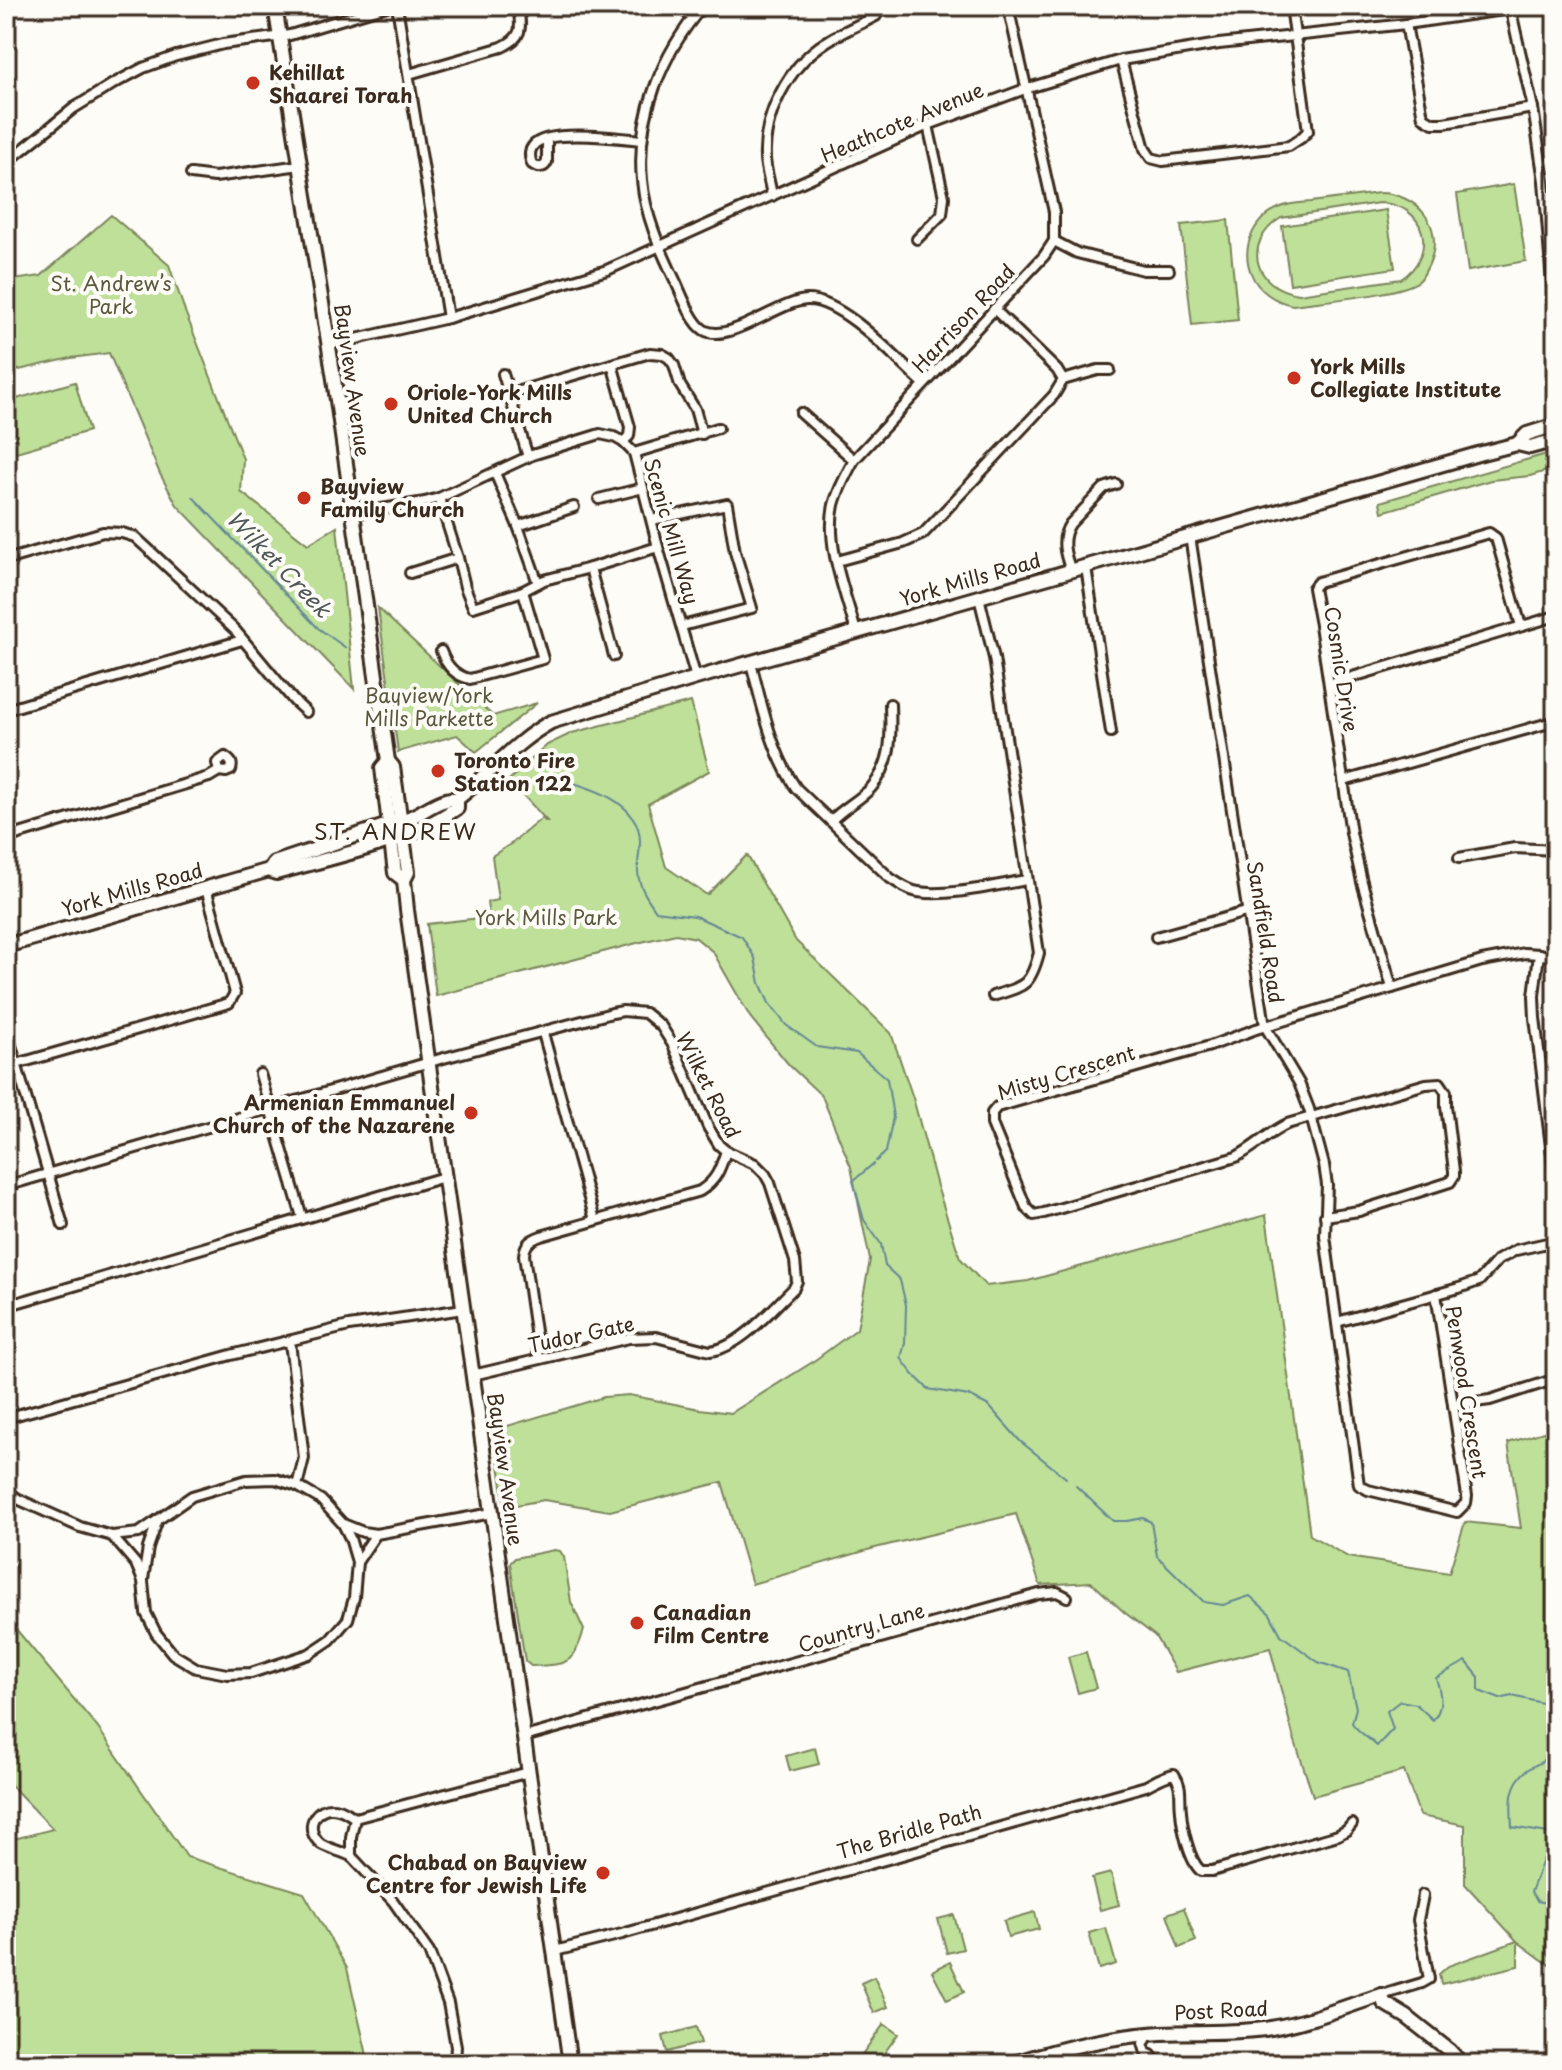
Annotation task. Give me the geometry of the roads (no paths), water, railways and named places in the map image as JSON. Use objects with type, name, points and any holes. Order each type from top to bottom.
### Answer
[{"type":"main road","name":"Bayview Avenue","points":[[275,6],[388,761],[393,767],[405,836],[408,872],[404,880],[570,2064]]},
{"type":"main road","name":"York Mills Road","points":[[1517,444],[1527,434],[1556,425]]},
{"type":"main road","name":"York Mills Road","points":[[269,870],[276,873],[405,836],[436,822],[457,808],[457,799],[524,739],[551,722],[1517,444],[1530,447],[1556,440]]},
{"type":"main road","name":"Bayview Avenue","points":[[388,761],[382,768],[388,825],[395,873],[404,880]]},
{"type":"main road","name":"York Mills Road","points":[[6,946],[269,870],[274,863],[402,821],[448,798],[457,799]]},
{"type":"main road","points":[[1382,1995],[1393,1999],[1398,2010],[1462,2064]]},
{"type":"main road","name":"Post Road","points":[[1011,2064],[1101,2039],[1273,2028],[1382,1995]]},
{"type":"street","points":[[6,163],[74,108],[143,68],[223,44],[280,37],[387,6]]},
{"type":"street","points":[[397,6],[448,318]]},
{"type":"street","points":[[409,74],[513,42],[519,35],[518,6]]},
{"type":"street","points":[[677,6],[693,17]]},
{"type":"street","points":[[703,6],[673,48],[659,77],[641,140],[642,181],[651,223],[693,318],[704,330],[715,334],[791,304],[807,300],[821,303],[840,310],[857,323],[924,384]]},
{"type":"street","points":[[772,196],[765,161],[766,137],[778,98],[789,79],[811,54],[825,42],[876,16],[880,6]]},
{"type":"street","points":[[1008,6],[1054,212],[1054,241],[1077,253],[1143,270],[1169,270]]},
{"type":"street","points":[[1121,60],[1145,149],[1151,158],[1163,161],[1289,146],[1308,131],[1291,6]]},
{"type":"street","points":[[1510,8],[1533,108],[1553,242],[1556,334]]},
{"type":"street","name":"Heathcote Avenue","points":[[328,344],[448,318],[607,270],[928,125],[1025,89],[1121,60],[1219,44],[1406,24],[1510,8]]},
{"type":"street","points":[[1406,24],[1423,117],[1433,123],[1444,123],[1533,108]]},
{"type":"street","points":[[917,239],[942,214],[944,197],[928,125]]},
{"type":"street","points":[[547,140],[571,135],[641,140]]},
{"type":"street","points":[[191,174],[215,177],[300,165]]},
{"type":"street","name":"Harrison Road","points":[[856,632],[832,532],[832,517],[842,481],[854,460],[1044,256],[1054,241]]},
{"type":"street","points":[[994,309],[1057,370],[1063,380]]},
{"type":"street","points":[[509,394],[650,353],[662,354],[674,365],[680,385],[695,409],[702,434]]},
{"type":"street","points":[[612,364],[630,427],[629,436],[623,442]]},
{"type":"street","points":[[837,561],[903,543],[923,534],[1054,395],[1063,380],[1098,370],[1110,370]]},
{"type":"street","points":[[503,374],[528,457]]},
{"type":"street","points":[[801,413],[854,460]]},
{"type":"street","points":[[634,453],[718,428]]},
{"type":"street","name":"Scenic Mill Way","points":[[351,514],[439,498],[528,457],[600,434],[614,437],[634,453],[696,678]]},
{"type":"street","points":[[495,473],[538,583]]},
{"type":"street","points":[[1071,571],[1064,546],[1066,531],[1104,488],[1116,484]]},
{"type":"street","points":[[599,499],[643,488]]},
{"type":"street","points":[[439,498],[473,607],[523,591],[544,580],[658,547]]},
{"type":"street","points":[[652,520],[727,504],[735,552],[752,608],[682,626]]},
{"type":"street","points":[[518,526],[574,507]]},
{"type":"street","points":[[6,560],[103,532],[135,537],[203,599],[306,712]]},
{"type":"street","name":"Cosmic Drive","points":[[1392,988],[1351,833],[1313,588],[1318,582],[1489,533],[1496,538],[1521,626]]},
{"type":"street","name":"Sandfield Road","points":[[1190,536],[1265,1026],[1299,1083],[1312,1118],[1326,1177],[1325,1236],[1337,1322]]},
{"type":"street","points":[[410,573],[458,558]]},
{"type":"street","points":[[1086,567],[1111,732]]},
{"type":"street","points":[[590,568],[614,656]]},
{"type":"street","points":[[441,651],[451,668],[469,679],[543,659],[523,591]]},
{"type":"street","points":[[979,597],[994,658],[1039,953],[1034,973],[1022,986],[993,996]]},
{"type":"street","points":[[1329,684],[1556,616]]},
{"type":"street","points":[[6,710],[242,640]]},
{"type":"street","points":[[751,663],[777,756],[785,772],[796,788],[890,878],[919,892],[947,892],[1027,880]]},
{"type":"street","points":[[832,820],[870,789],[885,768],[891,745],[890,704]]},
{"type":"street","points":[[1344,781],[1556,721]]},
{"type":"street","points":[[6,838],[209,777],[219,771]]},
{"type":"street","points":[[1459,858],[1515,848],[1556,850]]},
{"type":"street","points":[[6,1067],[229,1003],[235,993],[206,888]]},
{"type":"street","points":[[1156,937],[1246,912]]},
{"type":"street","points":[[1265,1026],[1482,961],[1525,953],[1556,958]]},
{"type":"street","points":[[1539,954],[1534,1007],[1556,1187]]},
{"type":"street","name":"Wilket Road","points":[[6,1186],[429,1062],[623,1011],[645,1013],[661,1026],[673,1045],[708,1127],[726,1151],[720,1171],[700,1191],[533,1238],[525,1248],[525,1265],[539,1359]]},
{"type":"street","name":"Misty Crescent","points":[[1265,1026],[1210,1046],[997,1107],[992,1113],[992,1124],[1026,1207],[1034,1215],[1044,1213],[1221,1162],[1245,1153],[1276,1129],[1312,1118]]},
{"type":"street","points":[[6,1028],[63,1225]]},
{"type":"street","points":[[543,1033],[595,1220]]},
{"type":"street","points":[[260,1074],[302,1217]]},
{"type":"street","points":[[1312,1118],[1434,1082],[1440,1083],[1446,1092],[1454,1171],[1450,1182],[1359,1211],[1325,1216]]},
{"type":"street","name":"Tudor Gate","points":[[473,1375],[617,1340],[643,1337],[710,1351],[737,1341],[794,1288],[797,1271],[770,1183],[755,1164],[726,1151]]},
{"type":"street","points":[[6,1306],[444,1177]]},
{"type":"street","points":[[1337,1322],[1479,1281],[1498,1260],[1516,1250],[1556,1241]]},
{"type":"street","name":"Penwood Crescent","points":[[1337,1322],[1359,1485],[1457,1512],[1466,1503],[1467,1496],[1436,1294]]},
{"type":"street","points":[[6,1418],[231,1355],[349,1326],[463,1309]]},
{"type":"street","points":[[290,1342],[304,1458],[297,1486]]},
{"type":"street","points":[[1453,1405],[1490,1400],[1556,1379]]},
{"type":"street","points":[[6,1491],[80,1527],[112,1536],[139,1533],[192,1496],[246,1480],[275,1479],[297,1486],[321,1500],[343,1524],[350,1538],[357,1562],[354,1598],[348,1619],[330,1640],[309,1654],[251,1673],[227,1674],[196,1668],[173,1654],[156,1633],[146,1613],[143,1581],[148,1548],[157,1522]]},
{"type":"street","points":[[343,1524],[376,1534],[492,1513]]},
{"type":"street","points":[[357,1562],[376,1534]]},
{"type":"street","points":[[112,1536],[136,1564],[143,1581]]},
{"type":"street","name":"Country Lane","points":[[524,1737],[1039,1594],[1057,1592],[1067,1597]]},
{"type":"street","points":[[455,2064],[456,2046],[448,2003],[429,1952],[393,1901],[351,1856],[322,1844],[311,1825],[317,1811],[326,1808],[338,1808],[355,1818],[529,1772]]},
{"type":"street","name":"The Bridle Path","points":[[555,1951],[1146,1786],[1163,1776],[1174,1774],[1182,1791],[1180,1807],[1183,1827],[1194,1864],[1201,1871],[1212,1871],[1338,1835],[1352,1824]]},
{"type":"street","points":[[351,1856],[355,1818]]},
{"type":"street","name":"Post Road","points":[[1382,1995],[1429,1979],[1418,1920],[1423,1895]]},
{"type":"street","points":[[1145,2037],[1146,2053],[1157,2064]]},
{"type":"street","points":[[804,2064],[826,2057],[837,2064]]},
{"type":"waterway","name":"Wilket Creek","points":[[193,497],[318,628],[346,648]]},
{"type":"waterway","name":"Wilket Creek","points":[[545,775],[590,788],[619,803],[630,813],[637,826],[640,883],[656,911],[695,916],[742,937],[755,958],[760,983],[769,1003],[786,1025],[817,1047],[857,1053],[887,1079],[893,1117],[886,1152],[876,1161]]},
{"type":"waterway","name":"Wilket Creek","points":[[873,1164],[853,1181],[864,1220],[881,1244],[885,1266],[900,1280],[906,1305],[905,1343],[901,1358],[928,1389],[969,1396],[989,1406],[1020,1441],[1066,1478]]},
{"type":"waterway","name":"Wilket Creek","points":[[1076,1486],[1113,1521],[1143,1518],[1151,1522],[1157,1556],[1204,1602],[1223,1605],[1250,1596],[1270,1614],[1281,1635],[1318,1662],[1348,1672],[1356,1708],[1352,1723],[1377,1746],[1393,1729],[1387,1711],[1400,1701],[1416,1704],[1433,1720],[1440,1700],[1436,1678],[1466,1661],[1479,1677],[1479,1691],[1500,1699],[1512,1696],[1551,1705],[1551,1718],[1544,1732],[1548,1749],[1543,1761],[1528,1770],[1516,1783],[1511,1812],[1512,1827],[1554,1834],[1554,1847],[1543,1860],[1531,1892],[1537,1901],[1556,1905]]},
{"type":"place","name":"Kehillat Shaarei Torah","points":[[253,83]]},
{"type":"place","name":"York Mills Collegiate Institute","points":[[1294,378]]},
{"type":"place","name":"Oriole-York Mills United Church","points":[[391,404]]},
{"type":"place","name":"Bayview Family Church","points":[[304,498]]},
{"type":"place","name":"Toronto Fire Station 122","points":[[438,771]]},
{"type":"place","name":"Armenian Emmanuel Church of the Nazarene","points":[[471,1113]]},
{"type":"place","name":"Canadian Film Centre","points":[[637,1623]]},
{"type":"place","name":"Chabad on Bayview Centre for Jewish Life","points":[[603,1873]]},
{"type":"district","name":"ST. ANDREW","points":[[396,830]]},
{"type":"park label","name":"St. Andrew’s Park","points":[[111,294]]},
{"type":"park label","name":"Bayview/York Mills Parkette","points":[[429,706]]},
{"type":"park label","name":"York Mills Park","points":[[546,917]]}]
